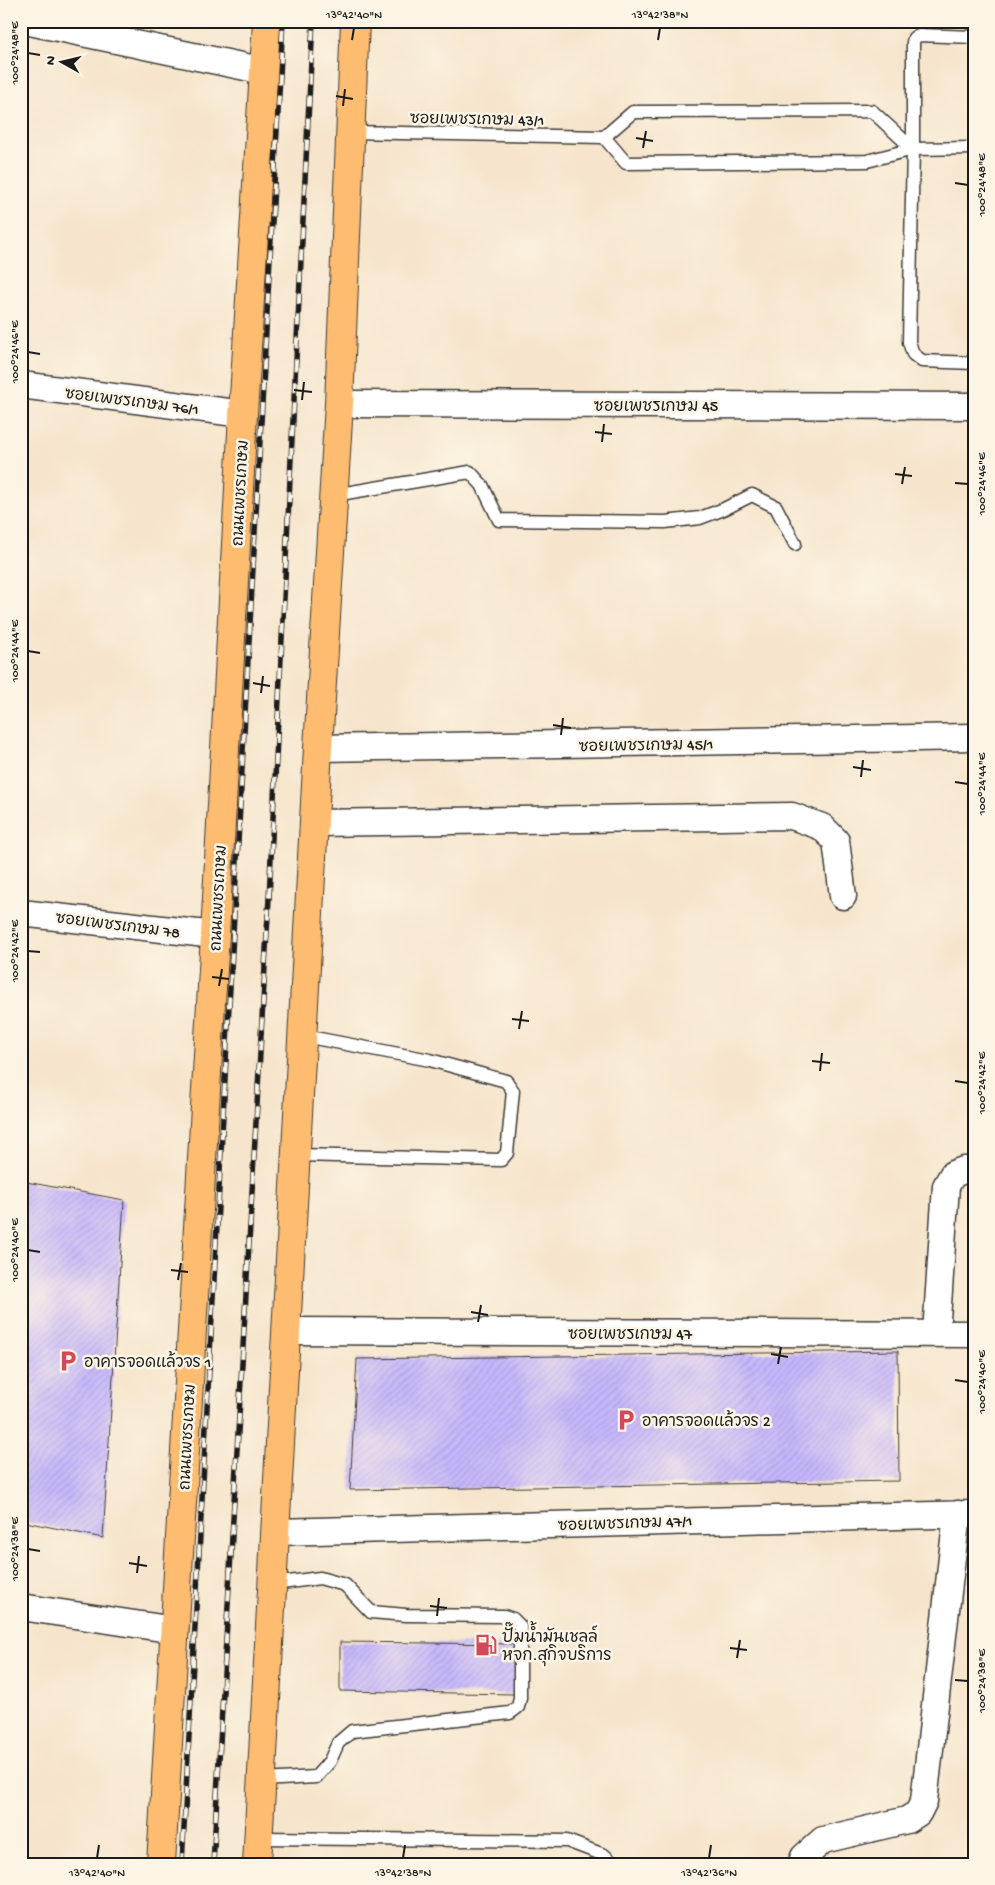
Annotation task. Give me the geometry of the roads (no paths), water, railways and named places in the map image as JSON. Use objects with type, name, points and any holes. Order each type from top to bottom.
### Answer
[{"type":"main road","name":"ถนนเพชรเกษม","points":[[161,1864],[267,21]]},
{"type":"main road","points":[[258,1851],[316,823],[318,748],[339,404],[355,21]]},
{"type":"street","points":[[25,21],[265,71]]},
{"type":"street","name":"ซอยเพชรเกษม 76/1","points":[[21,385],[243,414]]},
{"type":"street","name":"ซอยเพชรเกษม 45","points":[[339,404],[974,406]]},
{"type":"street","name":"ซอยเพชรเกษม 45/1","points":[[318,748],[974,737]]},
{"type":"street","points":[[316,823],[792,816],[822,827],[836,841],[843,896]]},
{"type":"street","name":"ซอยเพชรเกษม 78","points":[[21,913],[215,935]]},
{"type":"street","points":[[936,1334],[946,1186],[953,1174],[964,1170],[974,1170]]},
{"type":"street","name":"ซอยเพชรเกษม 47","points":[[287,1331],[974,1334]]},
{"type":"street","points":[[801,1864],[804,1857],[823,1840],[907,1820],[918,1813],[924,1801],[966,1514]]},
{"type":"street","name":"ซอยเพชรเกษม 47/1","points":[[276,1532],[966,1514]]},
{"type":"street","points":[[21,1607],[175,1630]]},
{"type":"lane","points":[[974,37],[919,34],[914,38],[909,342],[913,354],[922,361],[974,363]]},
{"type":"lane","points":[[913,149],[872,111],[633,112],[604,137],[626,163],[867,161],[913,149],[974,148]]},
{"type":"lane","name":"ซอยเพชรเกษม 43/1","points":[[350,132],[604,137]]},
{"type":"lane","points":[[334,495],[470,472],[482,485],[499,520],[665,522],[700,518],[752,495],[776,507],[795,544]]},
{"type":"lane","points":[[297,1155],[501,1160],[507,1153],[513,1092],[506,1081],[440,1063],[304,1036]]},
{"type":"lane","points":[[262,1780],[316,1777],[330,1760],[338,1743],[352,1731],[510,1713],[518,1707],[520,1698],[520,1626],[513,1619],[504,1616],[406,1615],[371,1612],[345,1585],[320,1578],[273,1584]]},
{"type":"lane","points":[[258,1851],[567,1841],[604,1854],[614,1864]]},
{"type":"railway","points":[[182,1864],[283,21]]},
{"type":"railway","points":[[213,1864],[269,898],[313,21]]},
{"type":"place","name":"อาคารจอดแล้วจร 1","points":[[68,1361]]},
{"type":"place","name":"อาคารจอดแล้วจร 2","points":[[626,1420]]},
{"type":"place","name":"ปั๊มน้ำมันเชลล์ หจก.สุกิจบริการ","points":[[486,1645]]}]
